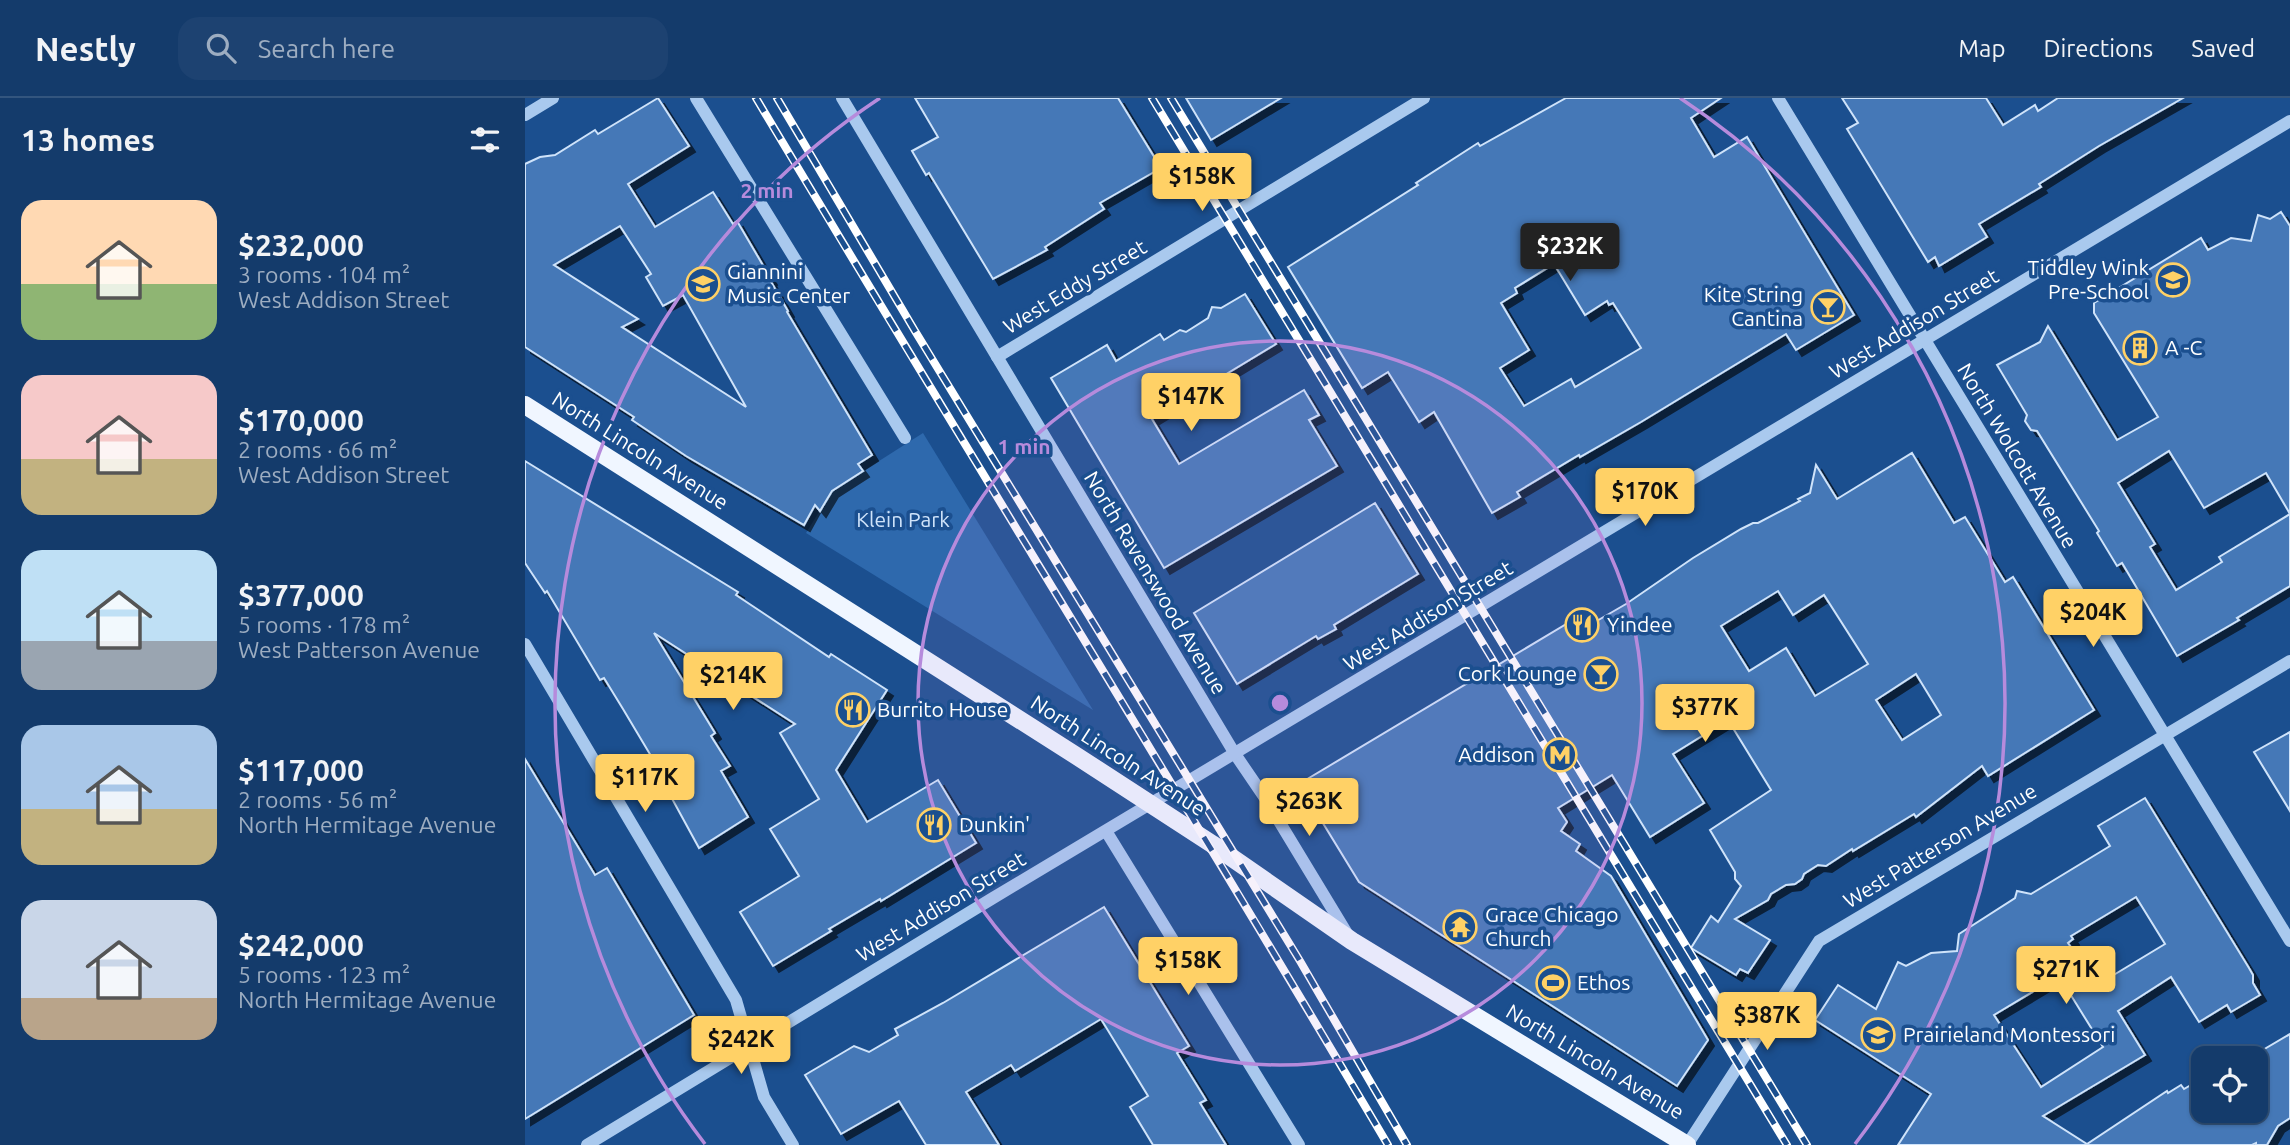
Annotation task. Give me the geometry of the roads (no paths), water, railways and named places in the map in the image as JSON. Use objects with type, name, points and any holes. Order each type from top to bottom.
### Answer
[{"type":"main road","name":"North Lincoln Avenue","points":[[525,405],[1212,844],[1352,941],[1687,1145]]},
{"type":"street","points":[[525,115],[553,98]]},
{"type":"street","points":[[696,98],[905,438]]},
{"type":"street","name":"North Ravenswood Avenue","points":[[842,98],[1235,754],[1352,941]]},
{"type":"street","name":"West Eddy Street","points":[[997,357],[1424,98]]},
{"type":"street","name":"North Wolcott Avenue","points":[[1777,98],[2290,941]]},
{"type":"street","name":"West Addison Street","points":[[587,1145],[2290,121]]},
{"type":"street","points":[[525,645],[736,1000],[764,1097],[793,1145]]},
{"type":"street","name":"West Patterson Avenue","points":[[1687,1145],[1819,941],[2290,661]]},
{"type":"street","points":[[1106,831],[1299,1145]]},
{"type":"railway","points":[[756,98],[1388,1145]]},
{"type":"railway","points":[[777,98],[915,331],[1300,961],[1407,1145]]},
{"type":"railway","points":[[1152,98],[1787,1145]]},
{"type":"railway","points":[[1171,98],[1807,1145]]},
{"type":"place","name":"Tiddley Wink Pre-School","points":[[2173,280]]},
{"type":"place","name":"Giannini Music Center","points":[[703,284]]},
{"type":"place","name":"Kite String Cantina","points":[[1828,307]]},
{"type":"place","name":"A -C","points":[[2140,348]]},
{"type":"place","name":"Yindee","points":[[1582,625]]},
{"type":"place","name":"Cork Lounge","points":[[1601,674]]},
{"type":"place","name":"Burrito House","points":[[853,710]]},
{"type":"place","name":"Addison","points":[[1560,755]]},
{"type":"place","name":"Dunkin'","points":[[934,825]]},
{"type":"place","name":"Grace Chicago Church","points":[[1460,927]]},
{"type":"place","name":"Ethos","points":[[1553,983]]},
{"type":"place","name":"Prairieland Montessori","points":[[1878,1035]]},
{"type":"park label","name":"Klein Park","points":[[903,520]]}]
